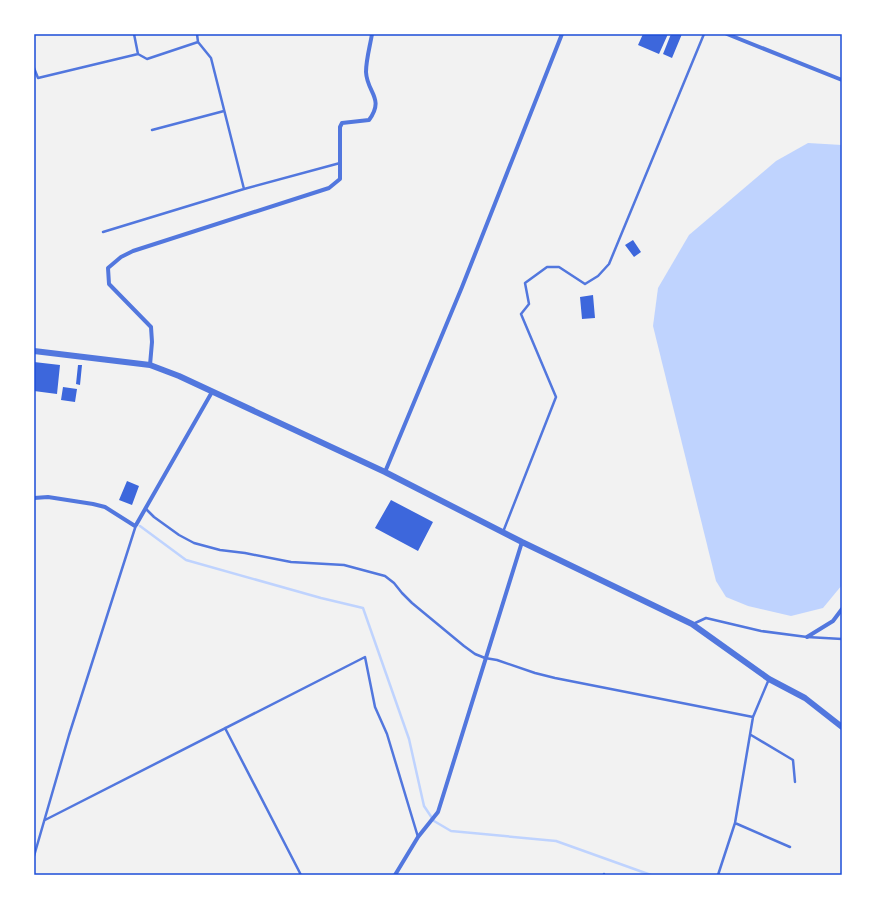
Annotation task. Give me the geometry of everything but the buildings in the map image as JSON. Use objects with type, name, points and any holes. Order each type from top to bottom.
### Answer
[{"type":"street","points":[[150,365],[152,342],[151,327],[109,284],[108,268],[133,251],[330,188],[340,179],[340,127],[342,123],[369,120],[375,111],[376,105],[366,74],[372,34]]},
{"type":"street","points":[[385,472],[462,287],[562,34]]},
{"type":"street","points":[[727,34],[842,80]]},
{"type":"street","points":[[34,351],[150,365],[179,376],[385,472],[522,542],[692,624],[769,679],[805,698],[842,727]]},
{"type":"street","points":[[34,498],[48,497],[105,507],[136,525],[212,392]]},
{"type":"street","points":[[395,875],[418,837],[438,812],[522,542]]},
{"type":"street","points":[[807,637],[833,620],[842,609]]},
{"type":"lane","points":[[134,34],[138,54]]},
{"type":"lane","points":[[197,34],[198,42],[211,58],[244,190]]},
{"type":"lane","points":[[503,532],[556,397],[521,314],[529,304],[525,283],[547,267],[559,267],[585,284],[598,276],[609,264],[704,34]]},
{"type":"lane","points":[[34,68],[38,78],[138,54],[147,59],[198,42]]},
{"type":"lane","points":[[152,130],[224,111]]},
{"type":"lane","points":[[103,232],[341,162]]},
{"type":"lane","points":[[145,511],[179,535],[194,543],[220,550],[245,553],[291,562],[344,565],[384,576],[394,583],[412,603],[464,646],[485,658],[555,678],[753,717]]},
{"type":"lane","points":[[34,856],[69,735],[136,525]]},
{"type":"lane","points":[[692,624],[706,618],[761,631],[807,637],[842,639]]},
{"type":"lane","points":[[45,820],[365,657],[375,707],[387,734],[418,837]]},
{"type":"lane","points":[[718,875],[735,823],[753,717],[769,679]]},
{"type":"lane","points":[[225,728],[301,875]]},
{"type":"lane","points":[[751,735],[793,760],[794,782]]},
{"type":"lane","points":[[735,823],[790,847]]},
{"type":"water","points":[[808,143],[842,145],[842,585],[823,608],[791,616],[748,606],[726,597],[716,581],[653,326],[658,288],[689,235],[776,161]]},
{"type":"waterway","points":[[140,526],[186,560],[321,598],[363,608],[409,739],[424,806],[434,821],[451,831],[556,841],[651,875]]}]
